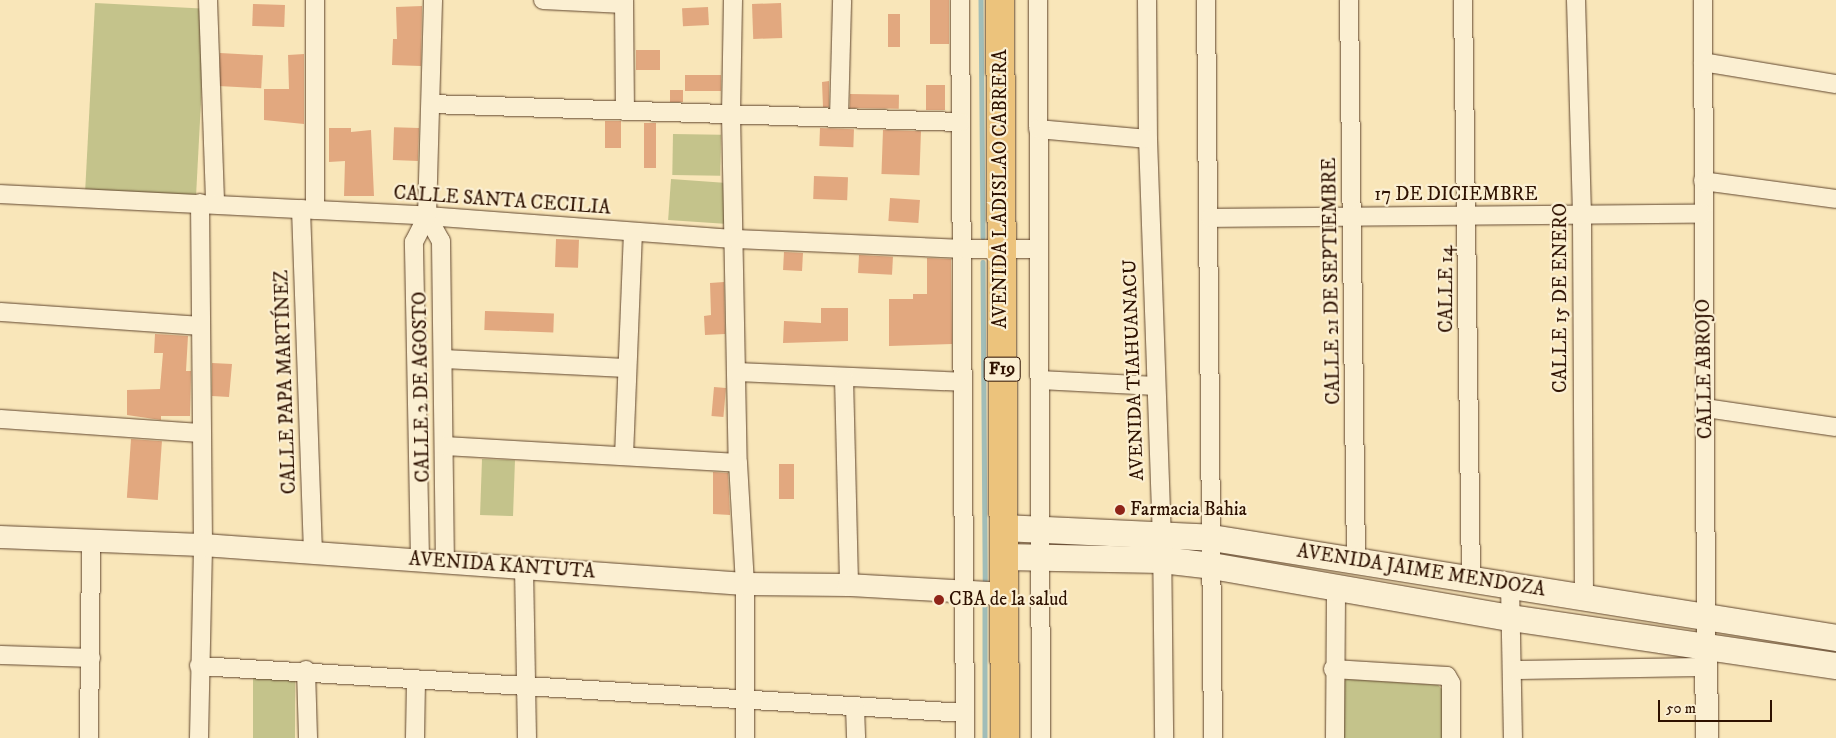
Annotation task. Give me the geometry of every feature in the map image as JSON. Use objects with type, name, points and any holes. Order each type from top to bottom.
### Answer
[{"type":"highway","name":"AVENIDA LADISLAO CABRERA","points":[[1000,0],[1002,528],[1005,738]]},
{"type":"main road","name":"AVENIDA JAIME MENDOZA","points":[[1002,528],[1162,534],[1212,538],[1470,577],[1836,638]]},
{"type":"main road","name":"AVENIDA JAIME MENDOZA","points":[[1003,557],[1162,560],[1212,566],[1511,618],[1706,656],[1836,666]]},
{"type":"street","points":[[199,738],[203,545],[200,326],[207,204],[208,0]]},
{"type":"street","name":"CALLE PAPA MARTÍNEZ","points":[[313,554],[308,210],[315,0]]},
{"type":"street","name":"CALLE 2 DE AGOSTO","points":[[420,560],[414,242],[427,216],[433,0]]},
{"type":"street","points":[[543,0],[624,2],[625,111]]},
{"type":"street","points":[[733,0],[731,114],[736,239],[738,463],[745,584],[745,738]]},
{"type":"street","points":[[839,118],[842,0]]},
{"type":"street","points":[[960,0],[964,249],[962,592],[965,738]]},
{"type":"street","points":[[1038,0],[1041,738]]},
{"type":"street","name":"AVENIDA TIAHUANACU","points":[[1147,0],[1148,139],[1162,534],[1164,738]]},
{"type":"street","points":[[1206,0],[1210,218],[1214,738]]},
{"type":"street","name":"CALLE 21 DE SEPTIEMBRE","points":[[1349,0],[1354,216],[1356,561]]},
{"type":"street","name":"CALLE 14","points":[[1463,0],[1468,215],[1470,577]]},
{"type":"street","name":"CALLE 15 DE ENERO","points":[[1576,0],[1582,217],[1584,596]]},
{"type":"street","name":"CALLE ABROJO","points":[[1703,0],[1707,738]]},
{"type":"street","points":[[1703,62],[1836,84]]},
{"type":"street","points":[[430,104],[961,122]]},
{"type":"street","points":[[1038,129],[1148,139]]},
{"type":"street","points":[[1703,181],[1836,199]]},
{"type":"street","name":"CALLE SANTA CECILIA","points":[[0,194],[427,216],[736,239],[964,249],[1039,249]]},
{"type":"street","name":"17 DE DICIEMBRE","points":[[1210,218],[1468,215],[1582,217],[1703,214]]},
{"type":"street","name":"CALLE 2 DE AGOSTO","points":[[427,216],[441,241],[444,359],[445,562]]},
{"type":"street","points":[[624,456],[626,368],[633,232]]},
{"type":"street","points":[[0,312],[200,326]]},
{"type":"street","points":[[444,359],[626,368]]},
{"type":"street","points":[[737,372],[962,382]]},
{"type":"street","points":[[844,378],[848,585]]},
{"type":"street","points":[[1040,380],[1156,386]]},
{"type":"street","points":[[1705,408],[1836,427]]},
{"type":"street","points":[[0,419],[202,433]]},
{"type":"street","points":[[445,446],[738,463]]},
{"type":"street","name":"AVENIDA KANTUTA","points":[[0,537],[203,545],[745,584],[848,585],[1004,594]]},
{"type":"street","points":[[89,738],[91,542]]},
{"type":"street","points":[[524,568],[527,738]]},
{"type":"street","points":[[1510,584],[1513,738]]},
{"type":"street","points":[[1334,738],[1333,669],[1336,588]]},
{"type":"street","points":[[0,655],[91,658]]},
{"type":"street","points":[[1512,670],[1706,656]]},
{"type":"street","points":[[199,666],[306,670],[416,679],[745,697],[856,707],[964,712]]},
{"type":"street","points":[[1333,669],[1447,676],[1451,683],[1451,738]]},
{"type":"street","points":[[306,670],[308,738]]},
{"type":"street","points":[[415,738],[416,679]]},
{"type":"street","points":[[856,707],[856,738]]},
{"type":"shaded area","points":[[95,3],[206,9],[196,197],[85,191]]},
{"type":"shaded area","points":[[673,134],[721,135],[720,176],[672,175]]},
{"type":"shaded area","points":[[671,179],[727,183],[724,224],[668,220]]},
{"type":"shaded area","points":[[482,459],[515,460],[513,516],[480,515]]},
{"type":"shaded area","points":[[253,676],[295,676],[295,738],[253,738]]},
{"type":"shaded area","points":[[1347,679],[1438,685],[1444,691],[1444,738],[1341,738],[1340,684]]},
{"type":"building","points":[[930,0],[949,0],[949,44],[930,44]]},
{"type":"building","points":[[781,3],[782,38],[753,39],[752,4]]},
{"type":"building","points":[[253,4],[285,5],[284,27],[252,26]]},
{"type":"building","points":[[422,6],[421,66],[392,65],[393,39],[397,39],[396,7]]},
{"type":"building","points":[[708,7],[709,25],[683,26],[682,8]]},
{"type":"building","points":[[888,14],[900,14],[900,47],[888,47]]},
{"type":"building","points":[[636,50],[660,50],[660,70],[636,70]]},
{"type":"building","points":[[220,53],[263,55],[261,88],[218,86]]},
{"type":"building","points":[[304,54],[304,124],[264,120],[264,89],[289,89],[288,55]]},
{"type":"building","points":[[685,75],[721,75],[721,91],[685,91]]},
{"type":"building","points":[[829,81],[829,107],[823,107],[822,82]]},
{"type":"building","points":[[926,85],[945,85],[945,110],[926,110]]},
{"type":"building","points":[[670,90],[683,90],[683,102],[670,102]]},
{"type":"building","points":[[850,94],[899,95],[899,109],[850,108]]},
{"type":"building","points":[[605,121],[621,121],[621,148],[605,148]]},
{"type":"building","points":[[644,123],[656,123],[656,168],[644,168]]},
{"type":"building","points":[[394,127],[419,128],[418,161],[393,160]]},
{"type":"building","points":[[329,128],[351,128],[351,132],[371,130],[374,196],[344,196],[345,161],[329,162]]},
{"type":"building","points":[[820,128],[854,129],[853,147],[819,146]]},
{"type":"building","points":[[883,130],[921,131],[919,175],[881,174]]},
{"type":"building","points":[[814,176],[848,177],[847,200],[813,199]]},
{"type":"building","points":[[890,198],[920,200],[918,223],[888,221]]},
{"type":"building","points":[[556,239],[579,240],[578,268],[555,267]]},
{"type":"building","points":[[784,252],[803,253],[802,271],[783,270]]},
{"type":"building","points":[[859,255],[893,257],[892,275],[858,273]]},
{"type":"building","points":[[927,258],[951,259],[952,344],[889,346],[889,299],[913,299],[913,294],[927,294]]},
{"type":"building","points":[[724,282],[725,334],[705,335],[704,316],[711,315],[710,283]]},
{"type":"building","points":[[821,308],[848,308],[848,341],[783,343],[784,321],[821,323]]},
{"type":"building","points":[[485,311],[554,313],[553,332],[484,330]]},
{"type":"building","points":[[155,334],[188,336],[186,371],[191,371],[190,416],[161,416],[161,420],[127,415],[127,390],[160,389],[163,353],[154,353]]},
{"type":"building","points":[[212,363],[232,364],[229,397],[212,396]]},
{"type":"building","points":[[714,387],[726,388],[723,417],[711,416]]},
{"type":"building","points":[[131,439],[162,441],[158,500],[127,498]]},
{"type":"building","points":[[779,464],[794,464],[794,499],[779,499]]},
{"type":"building","points":[[713,472],[728,473],[730,515],[713,514]]},
{"type":"waterway","points":[[981,0],[983,237]]},
{"type":"waterway","points":[[983,262],[985,580]]},
{"type":"waterway","points":[[985,607],[985,738]]},
{"type":"place","name":"Farmacia Bahia","points":[[1120,510]]},
{"type":"place","name":"CBA de la salud","points":[[939,600]]}]
